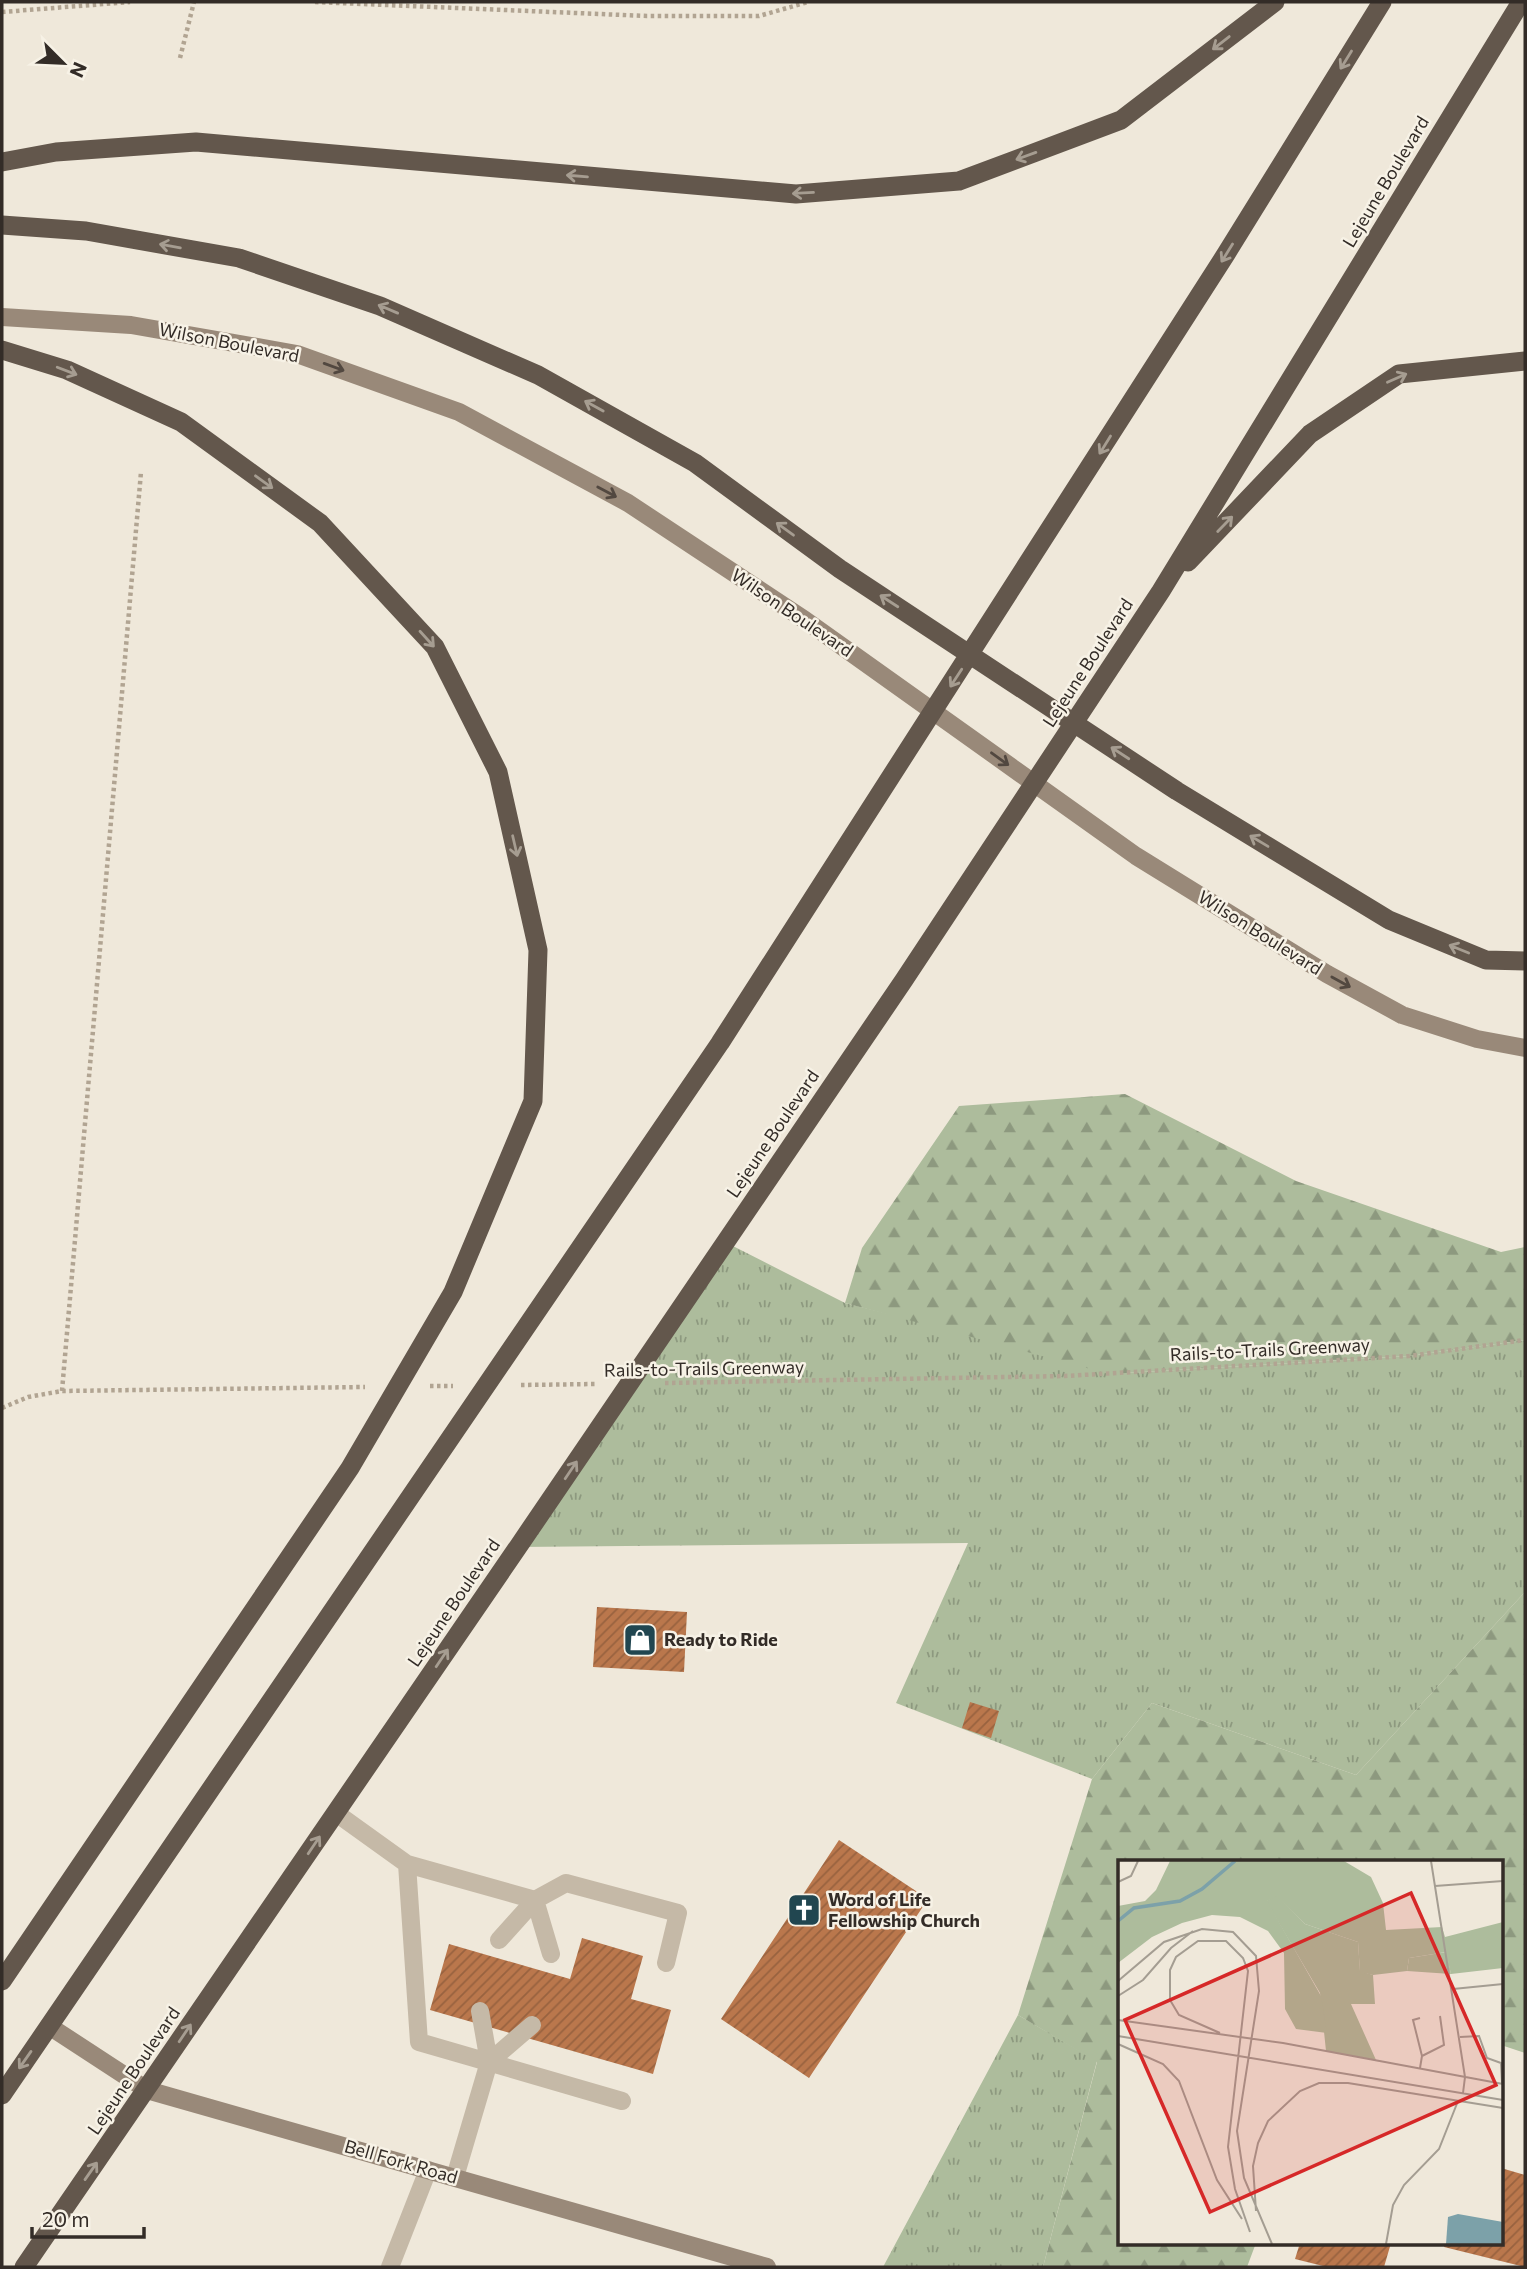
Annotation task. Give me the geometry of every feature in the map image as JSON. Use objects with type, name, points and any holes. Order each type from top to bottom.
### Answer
[{"type":"highway","points":[[2,162],[56,152],[196,142],[796,194],[959,181],[1121,120],[1275,2]]},
{"type":"highway","points":[[2,2095],[720,1043],[1197,301],[1382,2]]},
{"type":"highway","name":"Lejeune Boulevard","points":[[24,2267],[904,980],[1161,591],[1521,2]]},
{"type":"highway","points":[[2,225],[86,231],[239,258],[380,306],[538,375],[695,463],[840,569],[1177,791],[1389,920],[1486,960],[1525,961]]},
{"type":"highway","points":[[2,349],[67,370],[181,422],[320,523],[435,647],[498,772],[538,950],[533,1101],[453,1292],[350,1468],[5,1970]]},
{"type":"highway","points":[[1161,591],[1310,435],[1399,374],[1525,361]]},
{"type":"main road","name":"Wilson Boulevard","points":[[2,317],[131,325],[297,354],[459,412],[628,503],[805,620],[1136,856],[1327,974],[1402,1015],[1477,1039],[1525,1048]]},
{"type":"main road","name":"Bell Fork Road","points":[[49,2026],[147,2090],[767,2267]]},
{"type":"lane","points":[[335,1813],[407,1864],[535,1900]]},
{"type":"lane","points":[[407,1864],[419,2042],[621,2101]]},
{"type":"lane","points":[[499,1940],[535,1900],[566,1883],[678,1913],[666,1963]]},
{"type":"lane","points":[[535,1900],[551,1954]]},
{"type":"lane","points":[[455,2178],[489,2062],[480,2011]]},
{"type":"lane","points":[[489,2062],[532,2025]]},
{"type":"lane","points":[[390,2267],[428,2170]]},
{"type":"path","points":[[2,12],[130,2]]},
{"type":"path","points":[[180,58],[194,2]]},
{"type":"path","points":[[315,2],[647,16],[759,16],[808,2]]},
{"type":"path","points":[[62,1391],[141,472]]},
{"type":"path","name":"Rails-to-Trails Greenway","points":[[654,1383],[1065,1376],[1409,1356],[1525,1340]]},
{"type":"path","name":"Rails-to-Trails Greenway","points":[[514,1385],[598,1384]]},
{"type":"path","points":[[417,1387],[458,1386]]},
{"type":"path","points":[[2,1408],[28,1397],[62,1391],[375,1387]]},
{"type":"green space","points":[[1125,1094],[1296,1181],[1501,1252],[1525,1247],[1525,1340],[1409,1356],[1109,1374],[845,1303],[862,1248],[959,1106]]},
{"type":"green space","points":[[725,1242],[845,1303],[1125,1373],[1409,1356],[1525,1340],[1525,1592],[1356,1775],[1152,1703],[1092,1779],[896,1703],[968,1543],[518,1547]]},
{"type":"green space","points":[[1525,1592],[1525,2053],[1502,2045],[1502,1860],[1118,1860],[1118,2244],[1256,2244],[1247,2267],[1043,2267],[1097,2062],[1018,2015],[1092,1779],[1152,1703],[1356,1775]]},
{"type":"green space","points":[[1018,2015],[1097,2061],[1043,2267],[883,2267]]},
{"type":"building","name":"Ready to Ride","points":[[597,1607],[687,1612],[684,1672],[593,1667]]},
{"type":"building","points":[[970,1702],[999,1711],[991,1738],[962,1728]]},
{"type":"building","points":[[839,1840],[928,1899],[809,2078],[721,2019]]},
{"type":"building","points":[[582,1938],[643,1956],[631,1999],[671,2010],[653,2074],[430,2010],[449,1944],[570,1979]]},
{"type":"building","points":[[1502,2168],[1525,2175],[1525,2267],[1444,2247],[1445,2244],[1502,2244]]},
{"type":"building","points":[[1300,2244],[1391,2244],[1384,2267],[1327,2267],[1295,2259]]},
{"type":"place","name":"Ready to Ride","points":[[640,1640]]},
{"type":"place","name":"Word of Life Fellowship Church","points":[[804,1910]]}]
